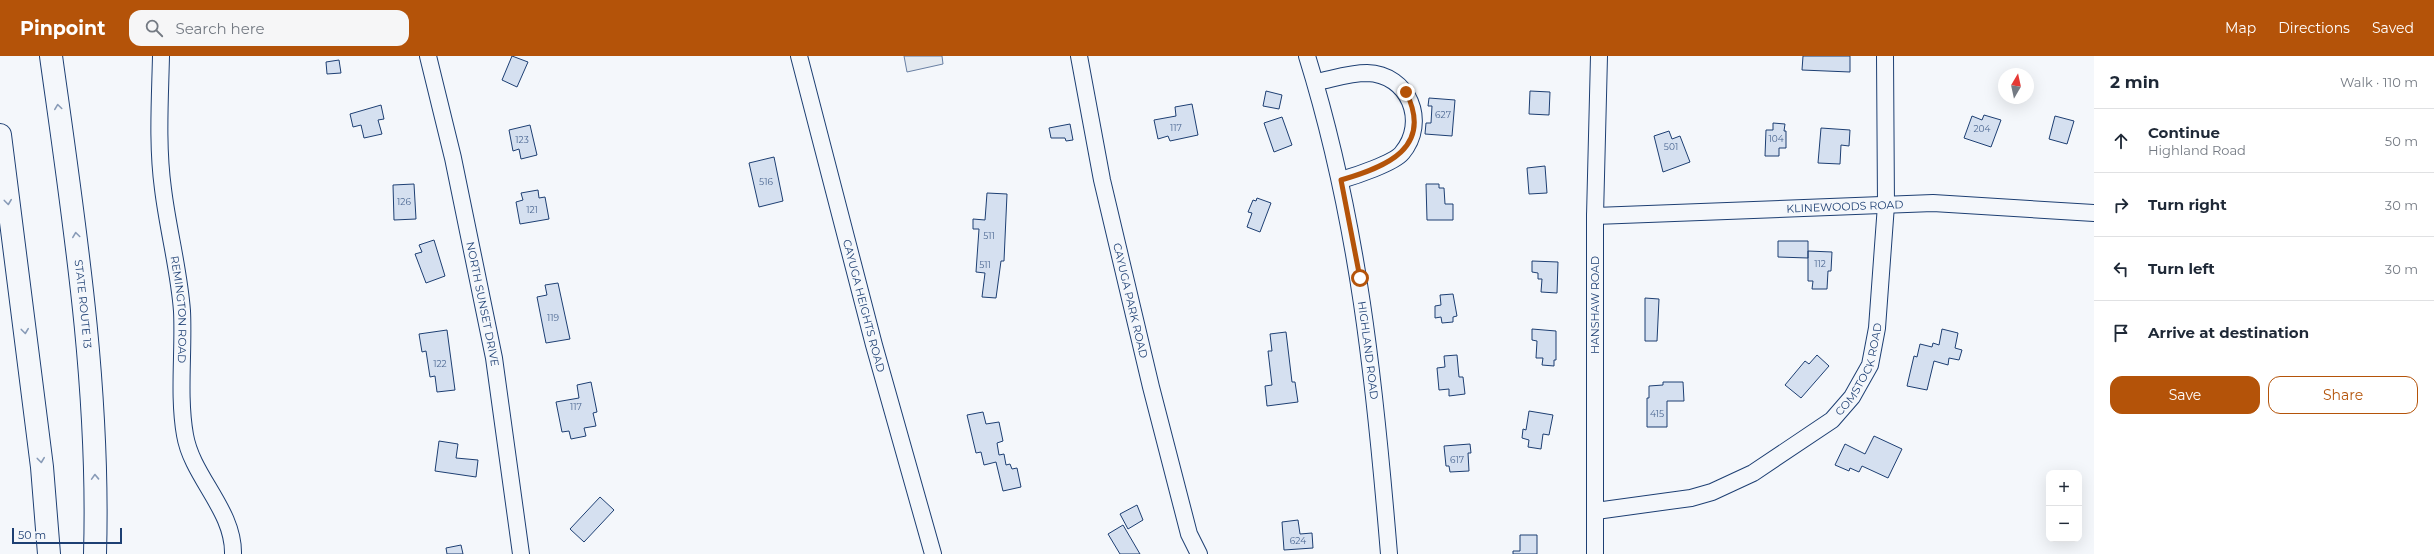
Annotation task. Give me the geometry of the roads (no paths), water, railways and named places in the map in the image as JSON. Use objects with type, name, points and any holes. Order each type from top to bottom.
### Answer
[{"type":"highway","name":"STATE ROUTE 13","points":[[51,56],[80,269],[94,427],[96,516],[95,554]]},
{"type":"highway","points":[[0,136],[42,467],[49,554]]},
{"type":"highway","points":[[96,516],[101,554]]},
{"type":"street","name":"REMINGTON ROAD","points":[[161,56],[160,141],[162,188],[180,285],[184,427],[192,458],[229,529],[233,554]]},
{"type":"street","name":"NORTH SUNSET DRIVE","points":[[428,56],[453,158],[494,358],[521,554]]},
{"type":"street","name":"CAYUGA HEIGHTS ROAD","points":[[799,56],[864,308],[933,554]]},
{"type":"street","name":"CAYUGA PARK ROAD","points":[[1079,56],[1102,180],[1151,387],[1195,550]]},
{"type":"street","name":"HIGHLAND ROAD","points":[[1308,56],[1341,180],[1362,293],[1376,407],[1390,554]]},
{"type":"street","name":"HANSHAW ROAD","points":[[1595,554],[1595,216],[1599,56]]},
{"type":"street","name":"COMSTOCK ROAD","points":[[1596,511],[1691,498],[1712,492],[1753,473],[1832,420],[1846,407],[1870,365],[1877,328],[1886,205],[1885,56]]},
{"type":"street","points":[[1316,82],[1368,73],[1398,84],[1406,92],[1413,105],[1414,122],[1411,140],[1401,154],[1359,175],[1341,180]]},
{"type":"street","name":"KLINEWOODS ROAD","points":[[1595,216],[1934,203],[2094,213]]}]
